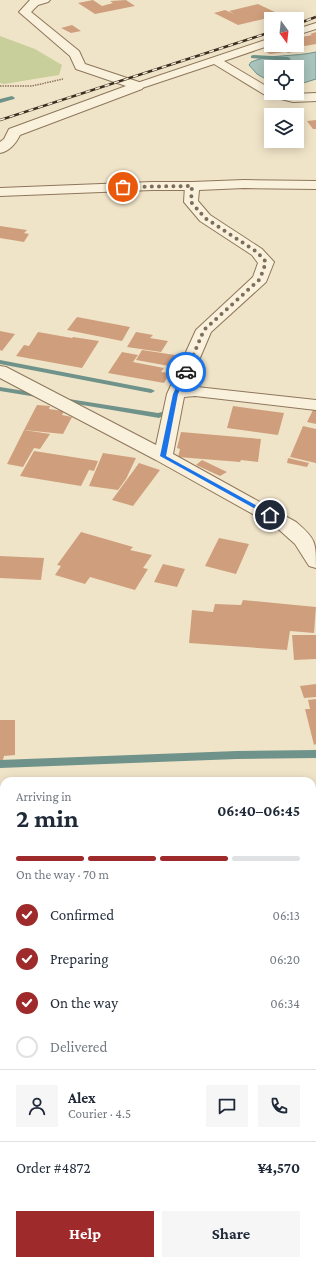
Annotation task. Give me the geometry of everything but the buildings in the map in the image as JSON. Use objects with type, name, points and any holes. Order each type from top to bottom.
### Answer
[{"type":"street","points":[[44,0],[34,2],[24,12],[75,54],[80,66],[138,86]]},
{"type":"street","points":[[0,149],[10,141],[14,132],[138,86]]},
{"type":"street","points":[[0,192],[152,186],[244,184],[316,185]]},
{"type":"street","points":[[163,456],[177,392],[204,330],[260,279],[266,262],[257,252],[205,218],[191,202],[192,186]]},
{"type":"street","points":[[0,371],[163,456],[296,531],[308,545],[316,560]]},
{"type":"street","points":[[177,392],[195,391],[316,404]]},
{"type":"lane","points":[[304,30],[316,26]]},
{"type":"lane","points":[[138,86],[264,43]]},
{"type":"lane","points":[[215,60],[269,93],[293,98],[316,97]]},
{"type":"path","points":[[0,86],[55,82],[71,76],[75,54]]},
{"type":"green space","points":[[0,36],[35,49],[62,65],[59,75],[4,84],[0,83]]},
{"type":"water","points":[[316,52],[316,79],[304,83],[304,60],[264,60],[264,78],[257,74],[249,65],[251,62],[258,59]]},
{"type":"waterway","points":[[253,57],[288,59]]},
{"type":"waterway","points":[[0,101],[12,98]]},
{"type":"waterway","points":[[0,362],[151,391]]},
{"type":"waterway","points":[[0,389],[43,396]]},
{"type":"waterway","points":[[59,399],[159,416],[162,414]]},
{"type":"waterway","points":[[0,764],[237,755],[316,754]]},
{"type":"railway","points":[[304,21],[316,17]]},
{"type":"railway","points":[[0,120],[264,34]]},
{"type":"way so far","points":[[123,187],[192,186],[191,202],[205,218],[257,252],[266,262],[260,279],[204,330],[186,372]]},
{"type":"route","points":[[186,372],[176,394],[163,456],[270,515]]}]
